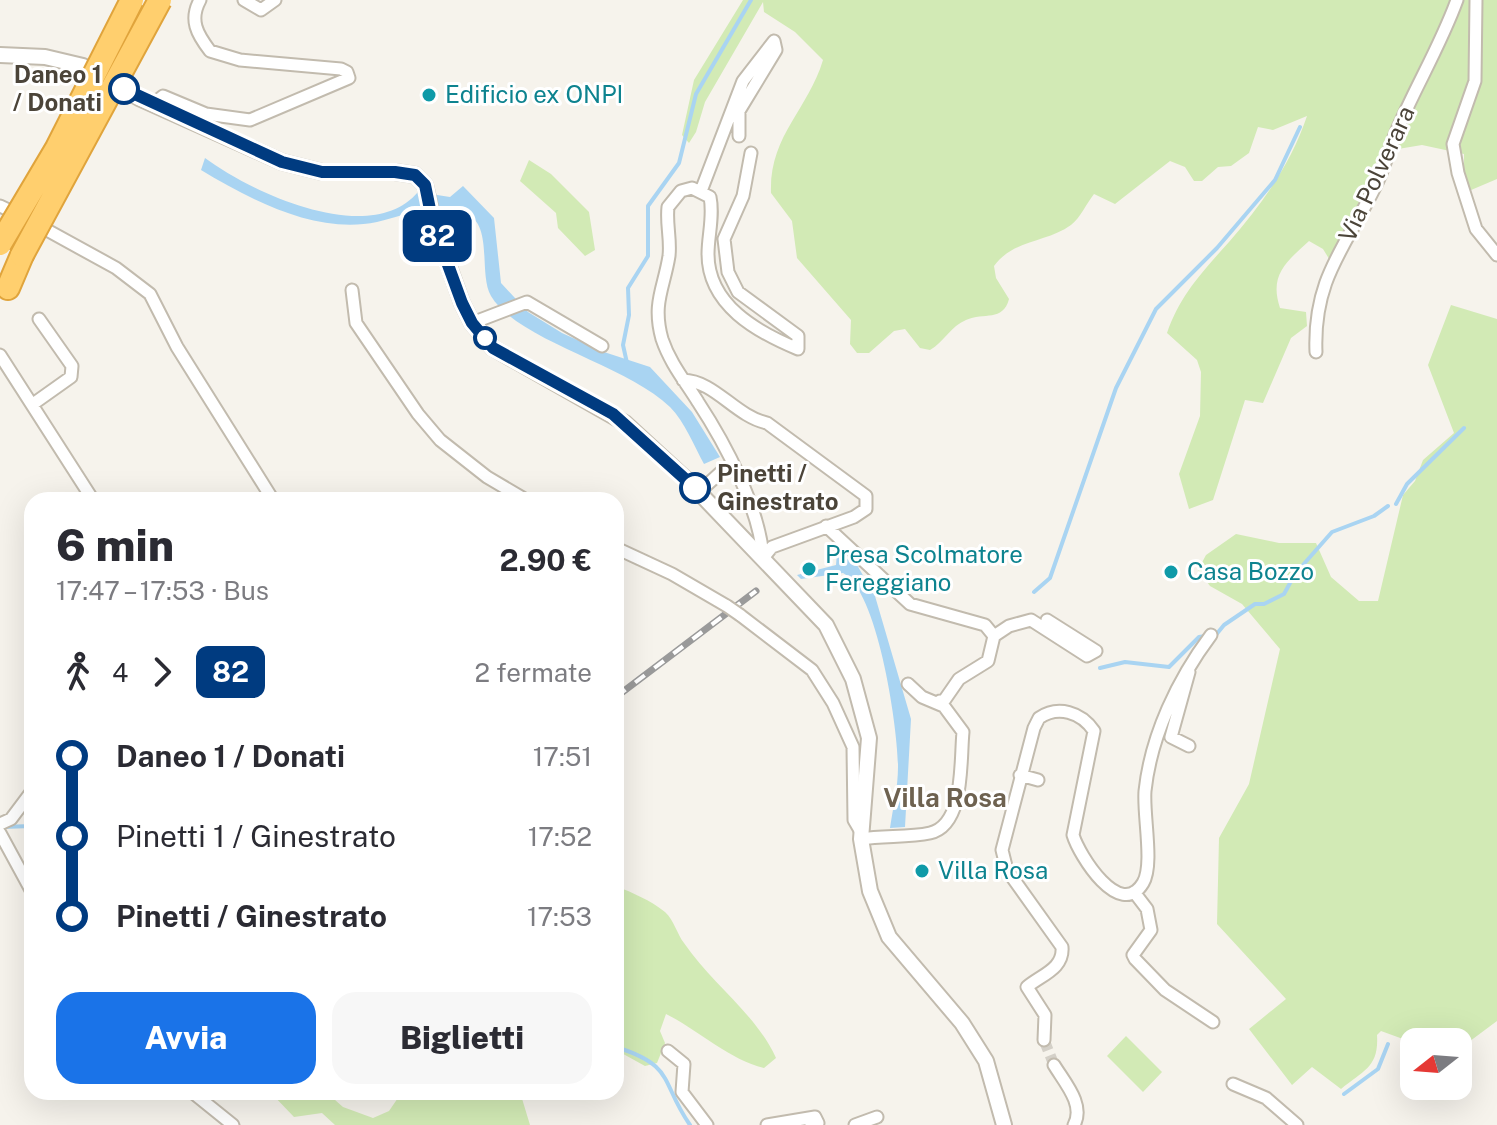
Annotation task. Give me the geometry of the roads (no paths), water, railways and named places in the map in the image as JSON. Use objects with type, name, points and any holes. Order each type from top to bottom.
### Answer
[{"type":"highway","points":[[0,244],[57,148],[132,0]]},
{"type":"highway","points":[[8,288],[22,255],[160,0]]},
{"type":"street","points":[[153,104],[163,96],[206,114],[250,120],[267,116],[349,78],[347,72],[341,69],[240,60],[210,51],[195,25],[194,14],[200,0]]},
{"type":"street","points":[[244,0],[257,10],[275,0]]},
{"type":"street","name":"Via Polverara","points":[[1316,352],[1315,319],[1322,288],[1377,184],[1394,135],[1445,33],[1457,0]]},
{"type":"street","points":[[1476,0],[1475,81],[1453,144],[1458,173],[1476,229],[1497,255]]},
{"type":"street","points":[[701,191],[743,81],[774,41],[776,50],[739,111],[739,136]]},
{"type":"street","points":[[0,55],[45,57],[83,66],[153,104],[282,162],[322,172],[415,175],[425,185],[433,224],[472,323],[493,348],[613,414],[699,492],[826,625],[853,679],[870,748],[861,836]]},
{"type":"street","points":[[751,153],[743,196],[724,239],[728,272],[738,292],[798,336],[798,349],[764,335],[744,320],[718,289],[708,263],[713,209],[710,197],[701,191],[692,188],[681,191],[668,207],[668,259],[657,296],[662,339],[683,380],[721,440],[759,530],[763,558]]},
{"type":"street","points":[[0,206],[99,257],[144,287],[225,428],[268,492]]},
{"type":"street","points":[[352,290],[356,323],[418,414],[440,440],[476,469],[513,492]]},
{"type":"street","points":[[472,323],[527,302],[602,346]]},
{"type":"street","points":[[33,404],[71,377],[72,366],[39,319]]},
{"type":"street","points":[[2,363],[33,404],[88,492]]},
{"type":"street","points":[[683,380],[696,380],[750,419],[767,423],[853,483],[866,496],[866,509],[772,547],[763,558]]},
{"type":"street","points":[[699,492],[731,463]]},
{"type":"street","points":[[826,526],[910,604],[985,625],[994,636]]},
{"type":"street","points":[[624,552],[711,594],[812,670],[833,703],[853,747],[854,820],[861,836],[870,891],[889,937],[962,1023],[986,1061],[1004,1125]]},
{"type":"street","points":[[940,701],[959,679],[988,661],[994,636],[1016,623],[1031,620],[1087,656],[1096,651],[1047,620]]},
{"type":"street","points":[[1044,1040],[1045,1015],[1027,987],[1057,966],[1063,957],[1062,947],[1007,870],[1002,850],[1020,775],[1039,718],[1057,711],[1083,719],[1095,737],[1073,835],[1106,888],[1120,893],[1134,892],[1141,886],[1147,869],[1145,791],[1153,751],[1186,670],[1211,635]]},
{"type":"street","points":[[1186,670],[1190,675],[1171,737],[1189,746]]},
{"type":"street","points":[[861,836],[911,834],[944,827],[953,815],[963,732],[940,701],[922,697],[908,684]]},
{"type":"street","points":[[1020,775],[1038,780]]},
{"type":"street","points":[[0,824],[11,819],[24,802]]},
{"type":"street","points":[[0,833],[24,877]]},
{"type":"street","points":[[1134,892],[1147,909],[1151,930],[1133,955],[1135,959],[1165,990],[1213,1022]]},
{"type":"street","points":[[668,1051],[684,1064],[682,1092],[707,1125]]},
{"type":"street","points":[[1074,1125],[1078,1115],[1077,1104],[1056,1067],[1085,1106]]},
{"type":"street","points":[[1233,1084],[1266,1098],[1297,1125]]},
{"type":"street","points":[[202,1100],[233,1125]]},
{"type":"street","points":[[767,1125],[797,1117],[815,1117],[817,1124]]},
{"type":"street","points":[[855,1125],[877,1117]]},
{"type":"water","points":[[205,158],[281,199],[342,215],[372,215],[397,208],[418,192],[450,197],[463,186],[494,218],[501,283],[528,312],[562,333],[604,352],[650,367],[692,412],[720,457],[704,464],[675,413],[650,392],[548,340],[505,312],[491,296],[487,286],[483,238],[479,227],[465,213],[431,208],[377,222],[331,224],[285,212],[241,193],[201,170]]},
{"type":"water","points":[[837,553],[857,565],[875,596],[911,719],[905,827],[890,828],[897,782],[897,748],[884,662],[866,605],[855,585],[843,573],[801,579],[797,575],[836,565]]},
{"type":"waterway","points":[[627,363],[623,345],[629,315],[628,288],[648,256],[648,206],[679,163],[696,94],[751,0]]},
{"type":"waterway","points":[[1034,592],[1050,578],[1116,388],[1156,309],[1217,248],[1275,180],[1300,127]]},
{"type":"waterway","points":[[1396,504],[1407,484],[1464,428]]},
{"type":"waterway","points":[[1215,636],[1224,625],[1255,604],[1264,604],[1284,594],[1295,574],[1332,532],[1374,516],[1388,506]]},
{"type":"waterway","points":[[1100,668],[1125,662],[1169,667],[1199,637],[1205,636]]},
{"type":"waterway","points":[[2,827],[24,826]]},
{"type":"waterway","points":[[1344,1094],[1378,1069],[1388,1044]]},
{"type":"waterway","points":[[624,1050],[649,1061],[658,1069],[690,1125]]},
{"type":"tunnel","points":[[1044,1040],[1054,1065]]},
{"type":"railway","points":[[624,691],[756,591]]},
{"type":"place","name":"Daneo 1 / Donati","points":[[124,89]]},
{"type":"place","name":"Edificio ex ONPI","points":[[429,95]]},
{"type":"place","name":"Pinetti / Ginestrato","points":[[695,488]]},
{"type":"place","name":"Presa Scolmatore Fereggiano","points":[[809,569]]},
{"type":"place","name":"Casa Bozzo","points":[[1171,572]]},
{"type":"place","name":"Villa Rosa","points":[[922,871]]},
{"type":"district","name":"Villa Rosa","points":[[945,798]]}]
